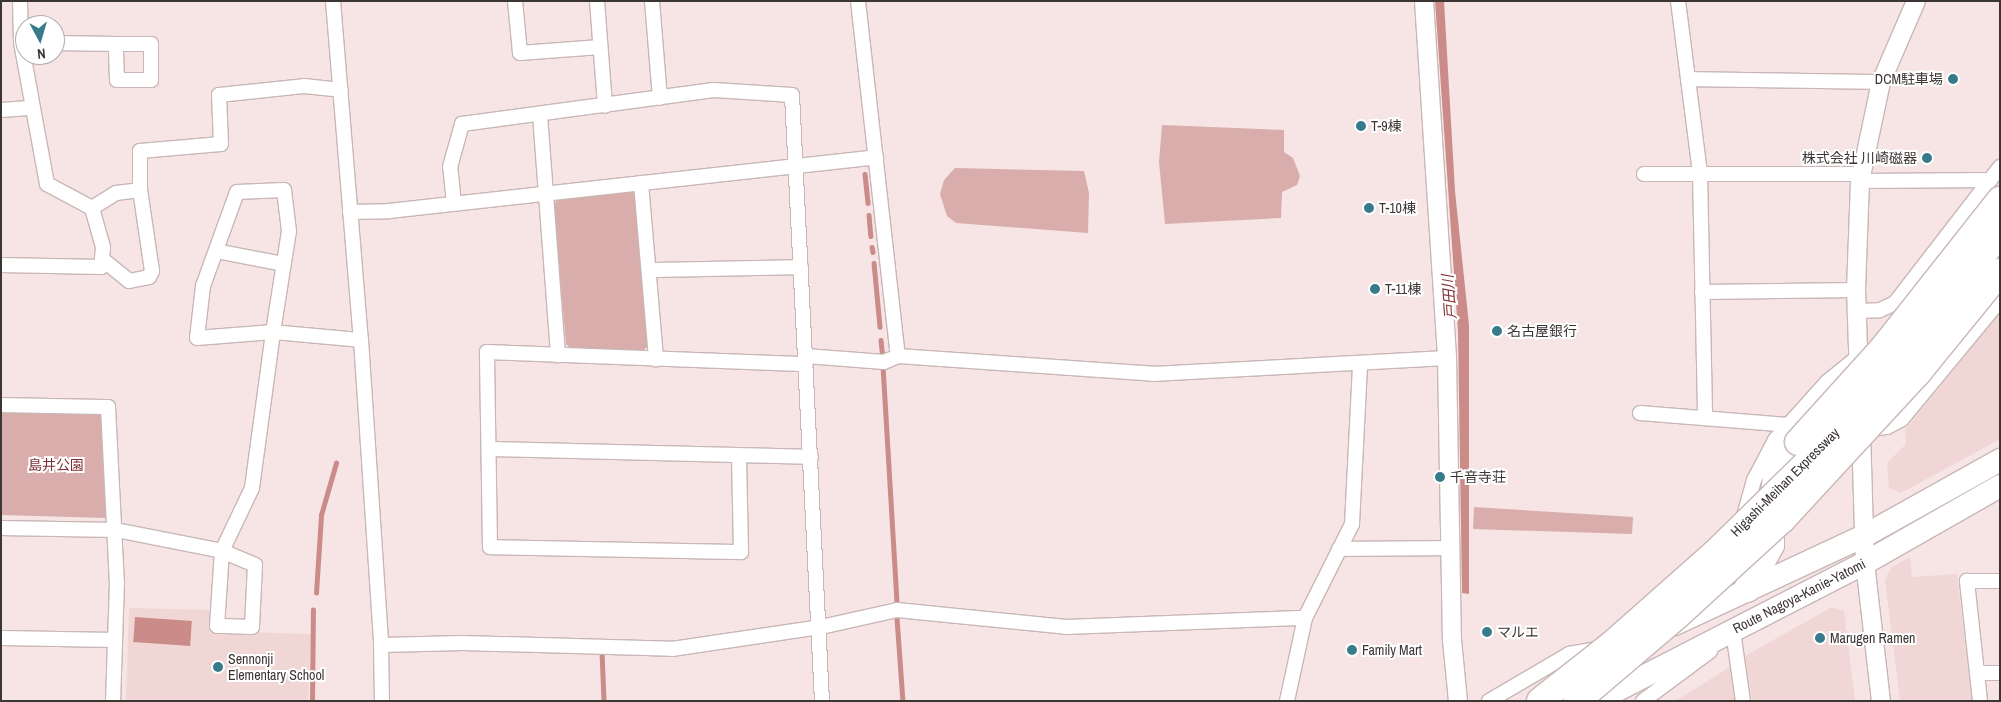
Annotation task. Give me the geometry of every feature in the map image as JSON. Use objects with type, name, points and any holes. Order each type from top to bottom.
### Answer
[{"type":"highway","points":[[1748,589],[1771,546],[1771,510],[1776,479],[1793,434],[1894,335],[1995,190]]},
{"type":"highway","name":"Higashi-Meihan Expressway","points":[[1540,701],[1675,589],[1804,466],[1898,363],[2000,234]]},
{"type":"highway","name":"Higashi-Meihan Expressway","points":[[1578,701],[1677,616],[1783,519],[1911,382],[2000,272]]},
{"type":"highway","points":[[1602,701],[1675,635],[1783,519]]},
{"type":"main road","name":"Route Nagoya-Kanie-Yatomi","points":[[1748,589],[1864,536],[2000,460]]},
{"type":"main road","name":"Route Nagoya-Kanie-Yatomi","points":[[1596,701],[1633,679],[1733,631],[1865,562],[2000,486]]},
{"type":"main road","points":[[1529,701],[1630,645],[1748,589]]},
{"type":"street","points":[[20,1],[21,15]]},
{"type":"street","points":[[333,1],[361,340],[381,645],[382,701]]},
{"type":"street","points":[[516,1],[520,54],[600,47]]},
{"type":"street","points":[[597,1],[605,106]]},
{"type":"street","points":[[652,1],[660,98]]},
{"type":"street","points":[[858,1],[898,356]]},
{"type":"street","points":[[1424,1],[1447,358],[1454,680],[1458,701]]},
{"type":"street","points":[[1678,1],[1700,173],[1705,418]]},
{"type":"street","points":[[1881,701],[1865,562],[1856,290],[1860,177],[1881,82],[1916,1]]},
{"type":"street","points":[[65,43],[116,44]]},
{"type":"street","points":[[1,265],[101,267],[103,247],[92,208],[48,184],[32,108],[26,65]]},
{"type":"street","points":[[1689,79],[1881,82]]},
{"type":"street","points":[[102,258],[129,281],[149,277],[152,271],[140,190],[140,151],[221,144],[219,95],[304,86],[341,90]]},
{"type":"street","points":[[454,203],[450,167],[462,124],[540,115],[714,90],[792,95],[820,627],[822,701]]},
{"type":"street","points":[[1,110],[32,108]]},
{"type":"street","points":[[540,115],[558,355]]},
{"type":"street","points":[[350,212],[546,194],[876,157]]},
{"type":"street","points":[[1857,311],[1880,310],[1895,303],[1995,190],[2000,167]]},
{"type":"street","points":[[1644,174],[1700,173],[1860,177],[1995,190]]},
{"type":"street","points":[[641,183],[656,359]]},
{"type":"street","points":[[92,208],[116,193],[140,190]]},
{"type":"street","points":[[1,528],[116,530],[222,551],[254,565],[252,627],[217,626],[222,551],[252,488],[273,332],[289,231],[284,190],[237,192],[203,286],[197,338],[273,332],[361,340]]},
{"type":"street","points":[[216,251],[284,264]]},
{"type":"street","points":[[648,270],[801,267]]},
{"type":"street","points":[[1702,292],[1856,290]]},
{"type":"street","points":[[1861,431],[1887,427],[1902,418],[2000,300]]},
{"type":"street","points":[[739,456],[741,552],[490,548],[487,352],[656,359],[884,362],[898,356],[1153,374],[1447,358]]},
{"type":"street","points":[[1670,626],[1684,606],[1733,555],[1754,480],[1768,453],[1793,434],[1826,382],[1859,356]]},
{"type":"street","points":[[1287,701],[1305,618],[1352,524],[1360,364]]},
{"type":"street","points":[[1,405],[108,406],[116,530],[114,701]]},
{"type":"street","points":[[1640,413],[1705,418],[1793,434]]},
{"type":"street","points":[[489,449],[811,457]]},
{"type":"street","points":[[1339,549],[1451,548]]},
{"type":"street","points":[[1980,701],[1967,581],[2000,581]]},
{"type":"street","points":[[381,645],[463,643],[672,649],[820,627],[897,610],[1066,627],[1305,618]]},
{"type":"street","points":[[1643,701],[1707,654],[1733,631]]},
{"type":"street","points":[[1733,631],[1743,701]]},
{"type":"street","points":[[1,638],[114,640]]},
{"type":"street","points":[[1490,701],[1569,654],[1630,645]]},
{"type":"street","points":[[1977,672],[2000,673]]},
{"type":"shaded area","points":[[1435,1],[1444,1],[1455,191],[1469,325],[1469,594],[1462,593],[1458,331]]},
{"type":"shaded area","points":[[2000,312],[2000,439],[1901,493],[1889,488],[1887,463],[1906,444],[1905,430]]},
{"type":"shaded area","points":[[1910,557],[1912,577],[1957,574],[1972,701],[1900,701],[1885,580],[1892,567]]},
{"type":"shaded area","points":[[1832,607],[1844,611],[1855,701],[1752,701],[1745,656]]},
{"type":"shaded area","name":"Sennonji Elementary School","points":[[129,608],[214,610],[214,631],[311,634],[308,701],[126,701]]},
{"type":"shaded area","points":[[135,617],[192,621],[190,646],[133,642]]},
{"type":"shaded area","points":[[1732,665],[1737,701],[1675,701],[1700,686]]},
{"type":"green space","points":[[1162,125],[1284,130],[1284,152],[1293,158],[1300,176],[1297,185],[1282,192],[1281,218],[1165,224],[1159,162]]},
{"type":"green space","points":[[955,168],[1084,171],[1089,193],[1088,233],[956,223],[947,216],[940,194],[944,180]]},
{"type":"green space","points":[[631,190],[636,195],[649,345],[643,351],[570,348],[566,344],[554,204],[560,197]]},
{"type":"green space","name":"島井公園","points":[[1,412],[101,415],[105,421],[110,514],[106,518],[1,515]]},
{"type":"green space","points":[[1474,507],[1633,517],[1632,534],[1473,529]]},
{"type":"waterway","points":[[865,174],[868,203]]},
{"type":"waterway","points":[[869,215],[871,236]]},
{"type":"waterway","points":[[872,247],[873,252]]},
{"type":"waterway","points":[[874,263],[880,327]]},
{"type":"waterway","points":[[881,340],[883,359]]},
{"type":"waterway","points":[[883,366],[897,605]]},
{"type":"waterway","points":[[316,593],[321,515],[336,463]]},
{"type":"waterway","points":[[312,701],[313,610]]},
{"type":"waterway","points":[[897,618],[903,701]]},
{"type":"waterway","points":[[602,651],[604,701]]},
{"type":"place","name":"DCM駐車場","points":[[1953,79]]},
{"type":"place","name":"T-9棟","points":[[1361,126]]},
{"type":"place","name":"株式会社 川崎磁器","points":[[1927,158]]},
{"type":"place","name":"T-10棟","points":[[1369,208]]},
{"type":"place","name":"T-11棟","points":[[1375,289]]},
{"type":"place","name":"名古屋銀行","points":[[1497,331]]},
{"type":"place","name":"千音寺荘","points":[[1440,477]]},
{"type":"place","name":"マルエ","points":[[1487,632]]},
{"type":"place","name":"Marugen Ramen","points":[[1820,638]]},
{"type":"place","name":"Family Mart","points":[[1352,650]]},
{"type":"place","name":"Sennonji Elementary School","points":[[218,667]]},
{"type":"water label","name":"戸田川","points":[[1449,297]]}]
